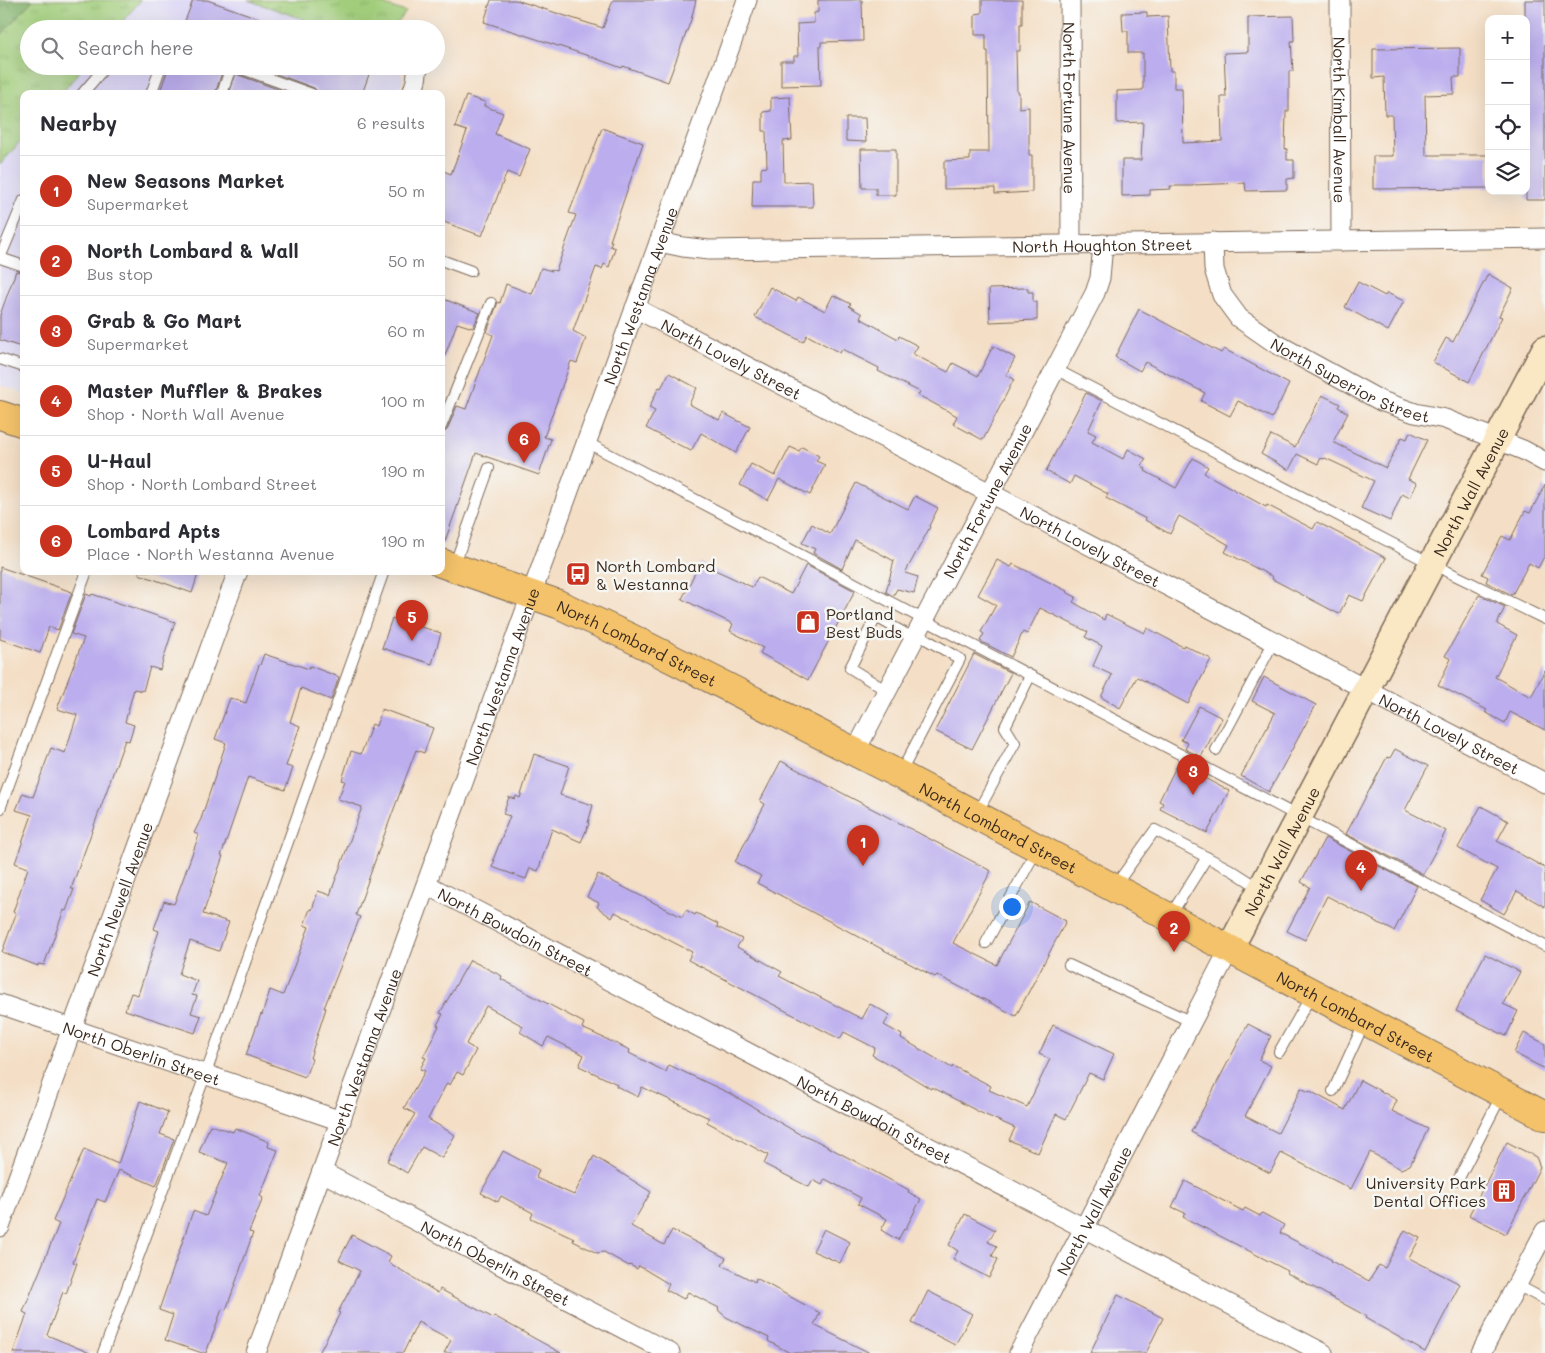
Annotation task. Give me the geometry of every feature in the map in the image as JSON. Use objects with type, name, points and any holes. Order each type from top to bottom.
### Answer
[{"type":"main road","points":[[0,415],[20,422]]},
{"type":"main road","name":"North Lombard Street","points":[[447,565],[531,594],[588,617],[629,637],[900,775],[1545,1116]]},
{"type":"street","name":"North Westanna Avenue","points":[[256,1353],[747,0]]},
{"type":"street","name":"North Fortune Avenue","points":[[1070,0],[1071,244]]},
{"type":"street","name":"North Kimball Avenue","points":[[1340,0],[1341,241]]},
{"type":"street","points":[[413,90],[417,75]]},
{"type":"street","name":"North Houghton Street","points":[[659,242],[708,250],[1545,238]]},
{"type":"street","name":"North Superior Street","points":[[1212,242],[1214,269],[1222,295],[1240,318],[1264,336],[1381,401],[1415,413],[1446,419],[1545,462]]},
{"type":"street","name":"North Fortune Avenue","points":[[855,752],[1095,293],[1100,278],[1103,244]]},
{"type":"street","name":"North Lovely Street","points":[[635,308],[991,492],[1545,783]]},
{"type":"street","name":"North Wall Avenue","points":[[1019,1353],[1545,349]]},
{"type":"street","name":"North Newell Avenue","points":[[0,1227],[237,575]]},
{"type":"street","name":"North Bowdoin Street","points":[[427,885],[1323,1353]]},
{"type":"street","name":"North Oberlin Street","points":[[0,1004],[206,1073],[341,1121]]},
{"type":"street","name":"North Oberlin Street","points":[[322,1172],[670,1353]]},
{"type":"street","points":[[1481,1353],[1545,1231]]},
{"type":"lane","points":[[85,90],[98,75]]},
{"type":"lane","points":[[152,90],[158,75]]},
{"type":"lane","points":[[223,90],[229,75]]},
{"type":"lane","points":[[258,75],[301,90]]},
{"type":"lane","points":[[20,210],[0,258],[20,265]]},
{"type":"lane","points":[[445,262],[471,272]]},
{"type":"lane","points":[[445,417],[491,303]]},
{"type":"lane","points":[[0,358],[20,366]]},
{"type":"lane","points":[[1056,369],[1432,564],[1545,619]]},
{"type":"lane","points":[[586,442],[919,631],[960,659],[900,775]]},
{"type":"lane","points":[[447,565],[489,468]]},
{"type":"lane","points":[[0,809],[86,575]]},
{"type":"lane","points":[[103,1353],[206,1073],[383,575]]},
{"type":"lane","points":[[887,691],[850,668],[876,617],[919,631],[1030,676],[1545,946]]},
{"type":"lane","points":[[1216,750],[1274,641]]},
{"type":"lane","points":[[976,816],[1015,743],[1005,727],[1030,676]]},
{"type":"lane","points":[[1113,889],[1155,830],[1233,871],[1262,890]]},
{"type":"lane","points":[[986,943],[1038,849]]},
{"type":"lane","points":[[1168,918],[1207,858]]},
{"type":"lane","points":[[1069,965],[1192,1022]]},
{"type":"lane","points":[[1279,1052],[1312,993]]},
{"type":"lane","points":[[1332,1091],[1364,1021]]},
{"type":"lane","points":[[1458,1180],[1502,1093]]},
{"type":"lane","points":[[1517,1285],[1545,1300]]},
{"type":"shaded area","points":[[141,0],[248,0],[306,20],[124,20]]},
{"type":"shaded area","points":[[77,75],[401,75],[403,79],[399,90],[64,90]]},
{"type":"shaded area","points":[[20,142],[20,392],[0,385],[0,165]]},
{"type":"green space","points":[[0,0],[33,0],[0,36]]},
{"type":"green space","points":[[33,0],[141,0],[124,20],[20,20],[20,75],[77,75],[64,90],[20,90],[20,142],[0,165],[0,36]]},
{"type":"green space","points":[[248,0],[370,0],[406,12],[400,20],[306,20]]},
{"type":"building","points":[[193,0],[207,0],[264,20],[185,20]]},
{"type":"building","points":[[491,0],[516,0],[603,28],[613,0],[696,0],[691,20],[668,82],[484,22]]},
{"type":"building","points":[[818,0],[862,0],[863,41],[821,42],[821,85],[781,86],[781,61],[794,61],[794,56],[798,56],[797,24],[814,23],[814,13],[818,12]]},
{"type":"building","points":[[982,0],[1022,0],[1020,51],[1016,51],[1017,92],[1019,92],[1019,108],[1029,107],[1029,155],[1032,155],[1032,192],[995,194],[995,188],[944,189],[944,161],[970,160],[970,152],[989,152],[988,51],[986,51],[986,35],[975,35],[975,14],[982,13]]},
{"type":"building","points":[[1525,0],[1545,0],[1545,200],[1526,200],[1526,195],[1530,195],[1530,15],[1525,15]]},
{"type":"building","points":[[1147,12],[1147,17],[1168,16],[1170,71],[1174,71],[1174,88],[1182,88],[1183,143],[1222,141],[1221,97],[1226,97],[1224,53],[1248,52],[1248,17],[1293,16],[1294,41],[1291,41],[1293,71],[1289,71],[1289,111],[1286,111],[1285,149],[1287,149],[1287,160],[1294,160],[1294,178],[1287,179],[1287,190],[1246,191],[1245,183],[1170,186],[1171,189],[1150,190],[1150,195],[1122,196],[1122,160],[1141,160],[1143,122],[1117,123],[1117,91],[1143,90],[1143,53],[1128,53],[1128,31],[1123,31],[1122,13]]},
{"type":"building","points":[[1460,48],[1460,77],[1453,77],[1454,94],[1425,95],[1426,155],[1485,155],[1485,188],[1373,189],[1373,156],[1393,156],[1392,115],[1385,115],[1384,77],[1373,78],[1373,49]]},
{"type":"building","points":[[166,75],[221,75],[216,90],[160,90]]},
{"type":"building","points":[[236,75],[239,75],[280,90],[230,90]]},
{"type":"building","points":[[279,75],[369,75],[363,90],[316,90]]},
{"type":"building","points":[[466,96],[485,102],[484,106],[503,113],[495,134],[530,149],[519,177],[507,172],[482,236],[445,222],[445,172],[451,174],[467,131],[455,127]]},
{"type":"building","points":[[790,97],[792,140],[783,141],[784,182],[812,181],[813,207],[752,207],[753,179],[761,179],[761,168],[767,167],[766,131],[763,131],[763,112],[771,111],[771,98]]},
{"type":"building","points":[[846,118],[865,118],[866,142],[846,141]]},
{"type":"building","points":[[602,128],[643,143],[610,241],[612,241],[610,246],[615,248],[609,267],[604,264],[602,269],[596,267],[573,331],[586,338],[577,363],[571,361],[544,437],[551,439],[539,475],[476,453],[445,541],[445,431],[457,406],[466,409],[493,335],[487,332],[506,284],[532,294],[541,268],[556,271],[576,215],[569,213]]},
{"type":"building","points":[[861,149],[896,149],[896,195],[876,195],[876,188],[862,188]]},
{"type":"building","points":[[16,271],[20,272],[20,347],[0,340],[0,315]]},
{"type":"building","points":[[1488,274],[1513,288],[1499,316],[1502,317],[1469,382],[1433,362],[1446,338],[1453,342]]},
{"type":"building","points":[[1358,282],[1385,296],[1387,293],[1404,301],[1388,331],[1345,307]]},
{"type":"building","points":[[770,287],[796,301],[798,297],[825,311],[833,295],[851,304],[849,306],[862,314],[860,318],[898,339],[899,336],[918,346],[913,354],[948,372],[953,363],[978,376],[993,346],[1015,358],[1006,375],[1014,379],[983,440],[953,424],[957,416],[918,395],[920,392],[878,371],[879,368],[842,349],[840,353],[807,335],[803,342],[755,317]]},
{"type":"building","points":[[1028,288],[1028,292],[1033,292],[1033,302],[1037,302],[1037,320],[990,322],[989,289]]},
{"type":"building","points":[[445,300],[480,313],[473,328],[457,323],[445,356]]},
{"type":"building","points":[[1139,309],[1221,353],[1224,349],[1289,384],[1272,418],[1238,401],[1230,416],[1201,401],[1205,393],[1145,362],[1140,371],[1115,357]]},
{"type":"building","points":[[669,373],[697,388],[689,404],[719,420],[723,413],[750,427],[736,453],[701,433],[691,451],[646,428],[655,411],[649,408],[659,387],[661,388]]},
{"type":"building","points":[[1086,393],[1102,401],[1088,431],[1096,435],[1092,442],[1123,459],[1128,449],[1146,459],[1141,467],[1146,469],[1145,471],[1176,488],[1193,458],[1208,467],[1204,473],[1266,507],[1267,505],[1313,529],[1317,522],[1386,558],[1363,601],[1349,595],[1339,614],[1225,552],[1229,545],[1179,516],[1170,534],[1106,498],[1108,494],[1074,476],[1070,484],[1046,471]]},
{"type":"building","points":[[1322,395],[1340,404],[1338,407],[1348,413],[1333,442],[1386,468],[1402,437],[1407,439],[1410,432],[1427,440],[1408,479],[1417,483],[1410,498],[1402,494],[1390,521],[1361,508],[1374,481],[1325,458],[1321,458],[1318,464],[1297,454],[1289,470],[1261,454],[1271,435],[1295,447]]},
{"type":"building","points":[[790,447],[799,451],[802,447],[819,456],[816,461],[825,465],[810,495],[779,479],[768,500],[740,485],[751,464],[775,476]]},
{"type":"building","points":[[856,483],[908,509],[915,496],[938,508],[905,573],[918,577],[914,593],[897,589],[893,596],[886,592],[894,561],[855,540],[842,569],[813,553],[815,549],[802,543],[812,524],[830,534]]},
{"type":"building","points":[[1545,485],[1545,555],[1538,568],[1529,563],[1512,595],[1486,582],[1488,577],[1482,574],[1502,536],[1510,540],[1525,511],[1530,513]]},
{"type":"building","points":[[997,560],[1011,567],[1013,564],[1067,591],[1076,597],[1073,602],[1104,620],[1106,614],[1144,633],[1147,628],[1211,659],[1188,704],[1137,677],[1120,708],[1101,697],[1112,675],[1093,666],[1102,646],[1085,637],[1088,632],[1040,608],[1027,634],[1023,632],[1011,657],[980,641],[984,634],[981,632],[996,605],[978,595]]},
{"type":"building","points":[[700,563],[752,587],[758,577],[791,594],[806,565],[855,591],[808,680],[760,653],[763,648],[730,631],[733,624],[682,599]]},
{"type":"building","points":[[0,567],[72,592],[58,630],[49,627],[40,653],[0,639]]},
{"type":"building","points":[[142,575],[198,575],[192,593]]},
{"type":"building","points":[[86,594],[91,596],[92,594],[175,622],[160,670],[150,667],[143,691],[134,689],[125,722],[134,725],[129,741],[125,740],[71,889],[74,889],[66,911],[64,910],[44,965],[38,964],[38,966],[2,952],[16,914],[13,912],[28,868],[15,863],[32,815],[16,810],[23,793],[33,797],[51,748],[65,753],[77,715],[57,709],[84,638],[71,634]]},
{"type":"building","points":[[1479,595],[1505,607],[1497,624],[1517,635],[1495,677],[1531,697],[1545,670],[1545,730],[1510,712],[1505,723],[1485,712],[1487,710],[1438,685],[1451,659],[1445,656]]},
{"type":"building","points":[[392,618],[441,633],[432,664],[382,648]]},
{"type":"building","points":[[264,654],[309,669],[310,666],[339,677],[331,700],[301,688],[290,722],[300,726],[286,766],[293,768],[285,790],[248,777],[203,914],[229,922],[219,951],[190,941],[179,974],[197,981],[192,995],[197,996],[191,1013],[201,1016],[195,1033],[125,1010],[131,993],[138,995],[159,931],[154,929],[164,901],[174,904],[199,835],[194,833],[201,819],[226,743],[215,739],[230,698],[246,703]]},
{"type":"building","points":[[974,654],[1011,673],[972,749],[935,731]]},
{"type":"building","points":[[1264,677],[1316,705],[1269,792],[1241,776],[1275,713],[1252,701]]},
{"type":"building","points":[[1199,706],[1222,718],[1201,757],[1185,749],[1188,743],[1181,740]]},
{"type":"building","points":[[382,709],[433,728],[424,753],[416,750],[382,841],[356,915],[360,917],[324,1008],[326,1008],[305,1077],[246,1055],[270,990],[283,995],[309,927],[304,925],[310,909],[312,910],[318,891],[330,895],[362,807],[338,799],[345,781],[342,780],[351,751],[361,754],[372,724],[376,726]]},
{"type":"building","points":[[1395,749],[1428,766],[1405,810],[1446,831],[1423,874],[1346,834],[1387,757],[1390,758]]},
{"type":"building","points":[[534,754],[569,766],[560,795],[593,805],[589,824],[581,842],[552,829],[538,871],[530,868],[526,879],[492,867],[510,816],[503,814],[509,797],[515,799],[516,796],[520,798]]},
{"type":"building","points":[[781,761],[991,871],[953,943],[997,965],[1030,902],[1066,921],[1016,1016],[937,975],[935,977],[757,883],[761,876],[735,862],[765,804],[760,801]]},
{"type":"building","points":[[1179,761],[1194,769],[1193,772],[1229,791],[1207,833],[1160,809],[1163,803],[1159,801]]},
{"type":"building","points":[[1481,806],[1508,821],[1497,841],[1545,868],[1545,907],[1517,891],[1504,914],[1480,900],[1497,869],[1458,848]]},
{"type":"building","points":[[1325,838],[1417,886],[1394,931],[1327,896],[1305,940],[1287,931],[1310,887],[1301,882]]},
{"type":"building","points":[[598,874],[682,917],[686,910],[718,924],[717,927],[742,939],[737,947],[782,972],[779,976],[862,1019],[870,1004],[890,1015],[884,1025],[902,1035],[901,1038],[952,1068],[953,1066],[991,1086],[989,1090],[1027,1107],[1050,1059],[1039,1054],[1053,1025],[1114,1054],[1103,1079],[1089,1073],[1066,1119],[1056,1114],[1038,1153],[1009,1140],[1015,1128],[979,1112],[932,1087],[931,1089],[872,1055],[875,1048],[844,1032],[840,1039],[688,960],[692,952],[615,912],[612,918],[597,907],[599,903],[587,897]]},
{"type":"building","points":[[1485,954],[1520,972],[1503,1004],[1518,1011],[1506,1036],[1456,1011]]},
{"type":"building","points":[[470,960],[502,976],[501,979],[584,1023],[582,1028],[630,1050],[629,1053],[666,1072],[669,1065],[731,1094],[801,1135],[817,1141],[909,1190],[908,1192],[921,1199],[905,1230],[898,1240],[881,1230],[887,1219],[858,1204],[861,1198],[825,1179],[822,1185],[813,1180],[809,1187],[764,1164],[768,1155],[707,1122],[709,1118],[642,1087],[638,1097],[616,1086],[617,1084],[579,1066],[584,1055],[548,1037],[543,1046],[520,1032],[523,1026],[486,1006],[466,1044],[476,1050],[463,1075],[457,1072],[450,1085],[447,1083],[428,1119],[455,1135],[442,1158],[422,1147],[407,1173],[387,1161],[415,1114],[404,1108],[425,1071],[420,1069],[426,1058],[423,1057],[439,1026],[437,1025],[443,1014],[440,1013]]},
{"type":"building","points":[[1248,1024],[1271,1036],[1259,1060],[1271,1066],[1245,1116],[1278,1133],[1301,1088],[1345,1110],[1360,1080],[1397,1100],[1392,1111],[1428,1129],[1410,1165],[1401,1169],[1370,1152],[1351,1189],[1281,1153],[1270,1173],[1191,1132]]},
{"type":"building","points":[[1524,1033],[1545,1044],[1545,1069],[1514,1053]]},
{"type":"building","points":[[140,1101],[168,1112],[160,1134],[174,1139],[162,1171],[156,1186],[119,1170],[105,1202],[97,1199],[73,1262],[77,1263],[66,1294],[63,1292],[47,1335],[90,1353],[13,1353],[27,1314],[23,1312],[59,1224],[53,1221],[84,1149],[118,1164]]},
{"type":"building","points":[[210,1125],[233,1132],[235,1128],[269,1142],[268,1147],[278,1150],[260,1196],[263,1198],[249,1232],[253,1233],[226,1310],[222,1309],[206,1353],[202,1353],[165,1340],[173,1315],[159,1310],[193,1211],[206,1216],[228,1163],[199,1152]]},
{"type":"building","name":"University Park Dental Offices","points":[[1507,1142],[1536,1157],[1540,1167],[1506,1234],[1469,1215]]},
{"type":"building","points":[[503,1151],[539,1170],[536,1178],[574,1195],[594,1156],[651,1192],[631,1226],[664,1245],[672,1230],[726,1258],[722,1265],[755,1282],[756,1278],[820,1313],[814,1325],[870,1353],[790,1353],[768,1341],[769,1338],[726,1317],[718,1310],[719,1308],[688,1292],[684,1299],[666,1290],[669,1284],[639,1266],[637,1269],[604,1252],[597,1253],[573,1241],[574,1238],[531,1218],[533,1213],[501,1196],[498,1202],[481,1193]]},
{"type":"building","points":[[1185,1181],[1243,1211],[1245,1208],[1260,1216],[1262,1213],[1284,1225],[1280,1233],[1369,1281],[1379,1265],[1385,1268],[1405,1230],[1420,1238],[1409,1258],[1460,1284],[1425,1352],[1365,1318],[1366,1316],[1287,1273],[1288,1271],[1183,1217],[1185,1213],[1172,1207]]},
{"type":"building","points":[[965,1214],[995,1230],[988,1242],[997,1246],[992,1256],[998,1259],[989,1278],[953,1259],[958,1251],[949,1245]]},
{"type":"building","points":[[824,1229],[850,1242],[840,1263],[813,1251]]},
{"type":"building","points":[[352,1235],[391,1256],[388,1262],[438,1293],[440,1289],[561,1353],[444,1353],[451,1340],[418,1322],[403,1353],[319,1353],[360,1271],[339,1260]]},
{"type":"building","points":[[928,1291],[972,1314],[955,1345],[912,1323]]},
{"type":"building","points":[[1118,1295],[1163,1318],[1146,1353],[1090,1353]]},
{"type":"place","name":"Lombard Apts","points":[[524,463]]},
{"type":"place","name":"North Lombard & Westanna","points":[[578,574]]},
{"type":"place","name":"Portland Best Buds","points":[[808,622]]},
{"type":"place","name":"U-Haul","points":[[412,641]]},
{"type":"place","name":"Grab & Go Mart","points":[[1193,795]]},
{"type":"place","name":"New Seasons Market","points":[[863,866]]},
{"type":"place","name":"Master Muffler & Brakes","points":[[1361,891]]},
{"type":"place","name":"North Lombard & Wall","points":[[1174,952]]},
{"type":"place","name":"University Park Dental Offices","points":[[1504,1191]]}]
